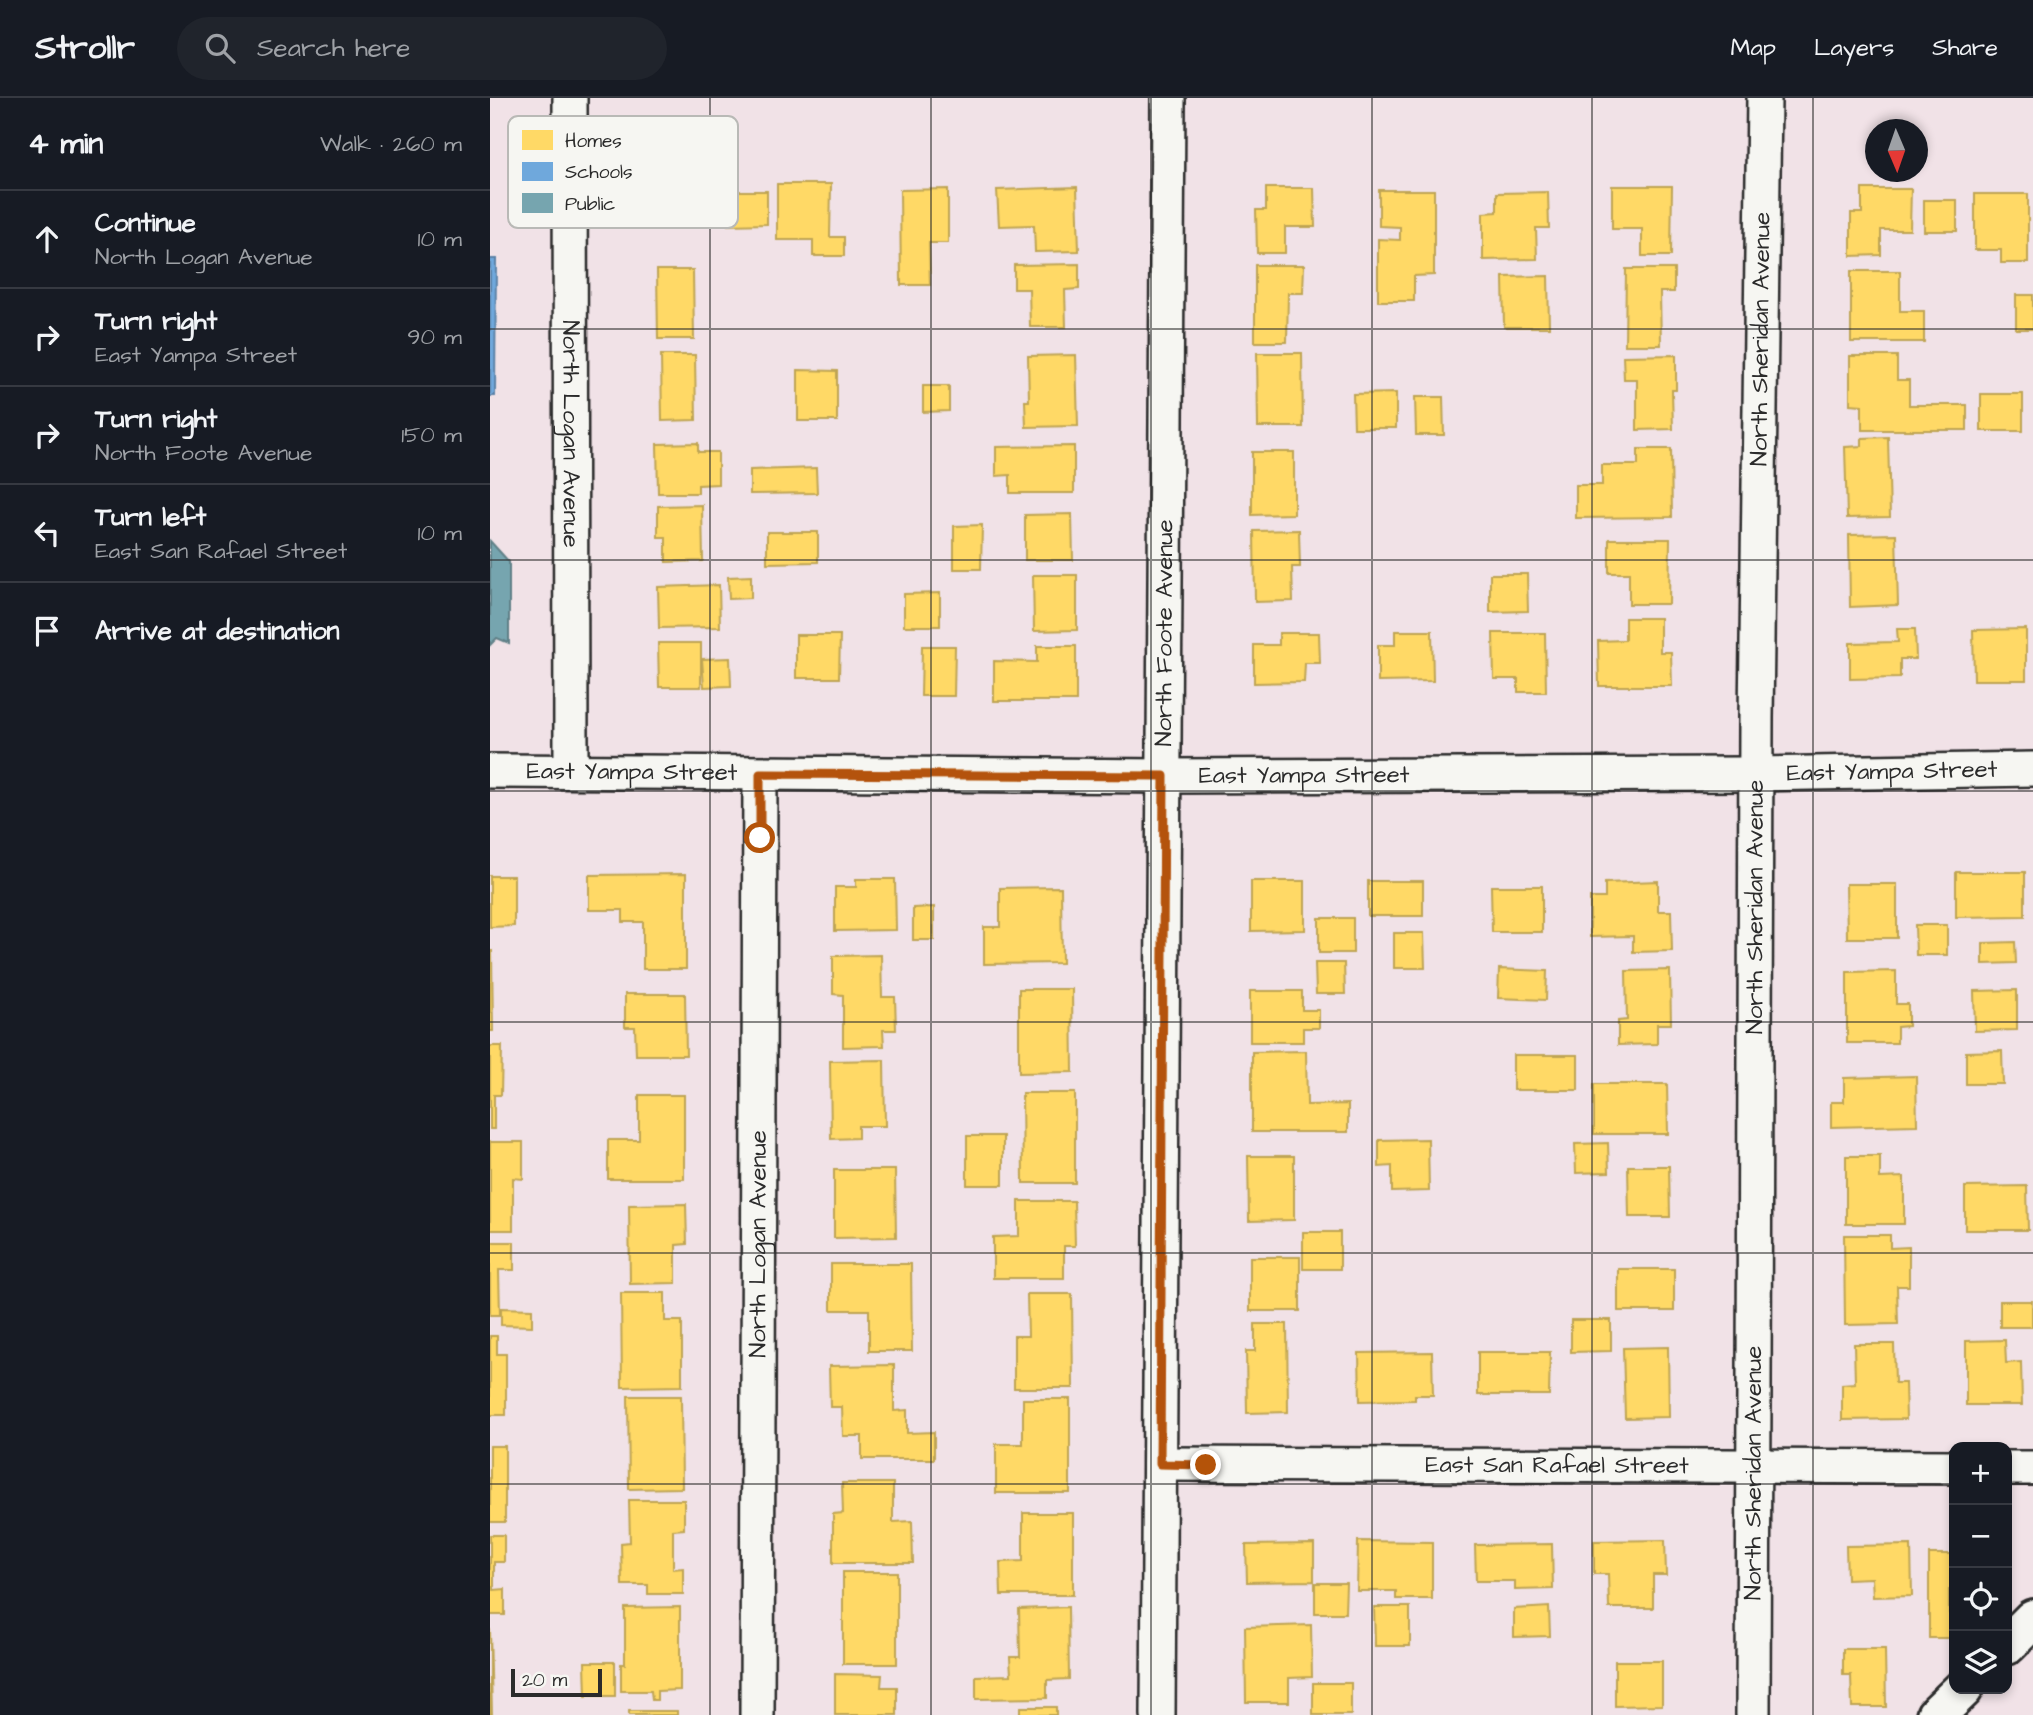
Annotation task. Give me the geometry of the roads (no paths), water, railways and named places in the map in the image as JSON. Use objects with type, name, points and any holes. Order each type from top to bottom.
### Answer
[{"type":"main road","points":[[2012,1640],[2033,1619]]},
{"type":"main road","points":[[1936,1715],[1958,1694]]},
{"type":"street","name":"North Logan Avenue","points":[[570,98],[570,116]]},
{"type":"street","name":"North Foote Avenue","points":[[1158,1715],[1168,98]]},
{"type":"street","name":"North Sheridan Avenue","points":[[1753,1715],[1756,774],[1764,98]]},
{"type":"street","name":"North Logan Avenue","points":[[570,228],[571,771]]},
{"type":"street","name":"East Yampa Street","points":[[490,771],[1164,776],[1756,774],[2033,769]]},
{"type":"street","name":"North Logan Avenue","points":[[757,1715],[760,774]]},
{"type":"street","name":"East San Rafael Street","points":[[1160,1464],[1949,1468]]},
{"type":"street","points":[[2012,1468],[2033,1468]]}]
